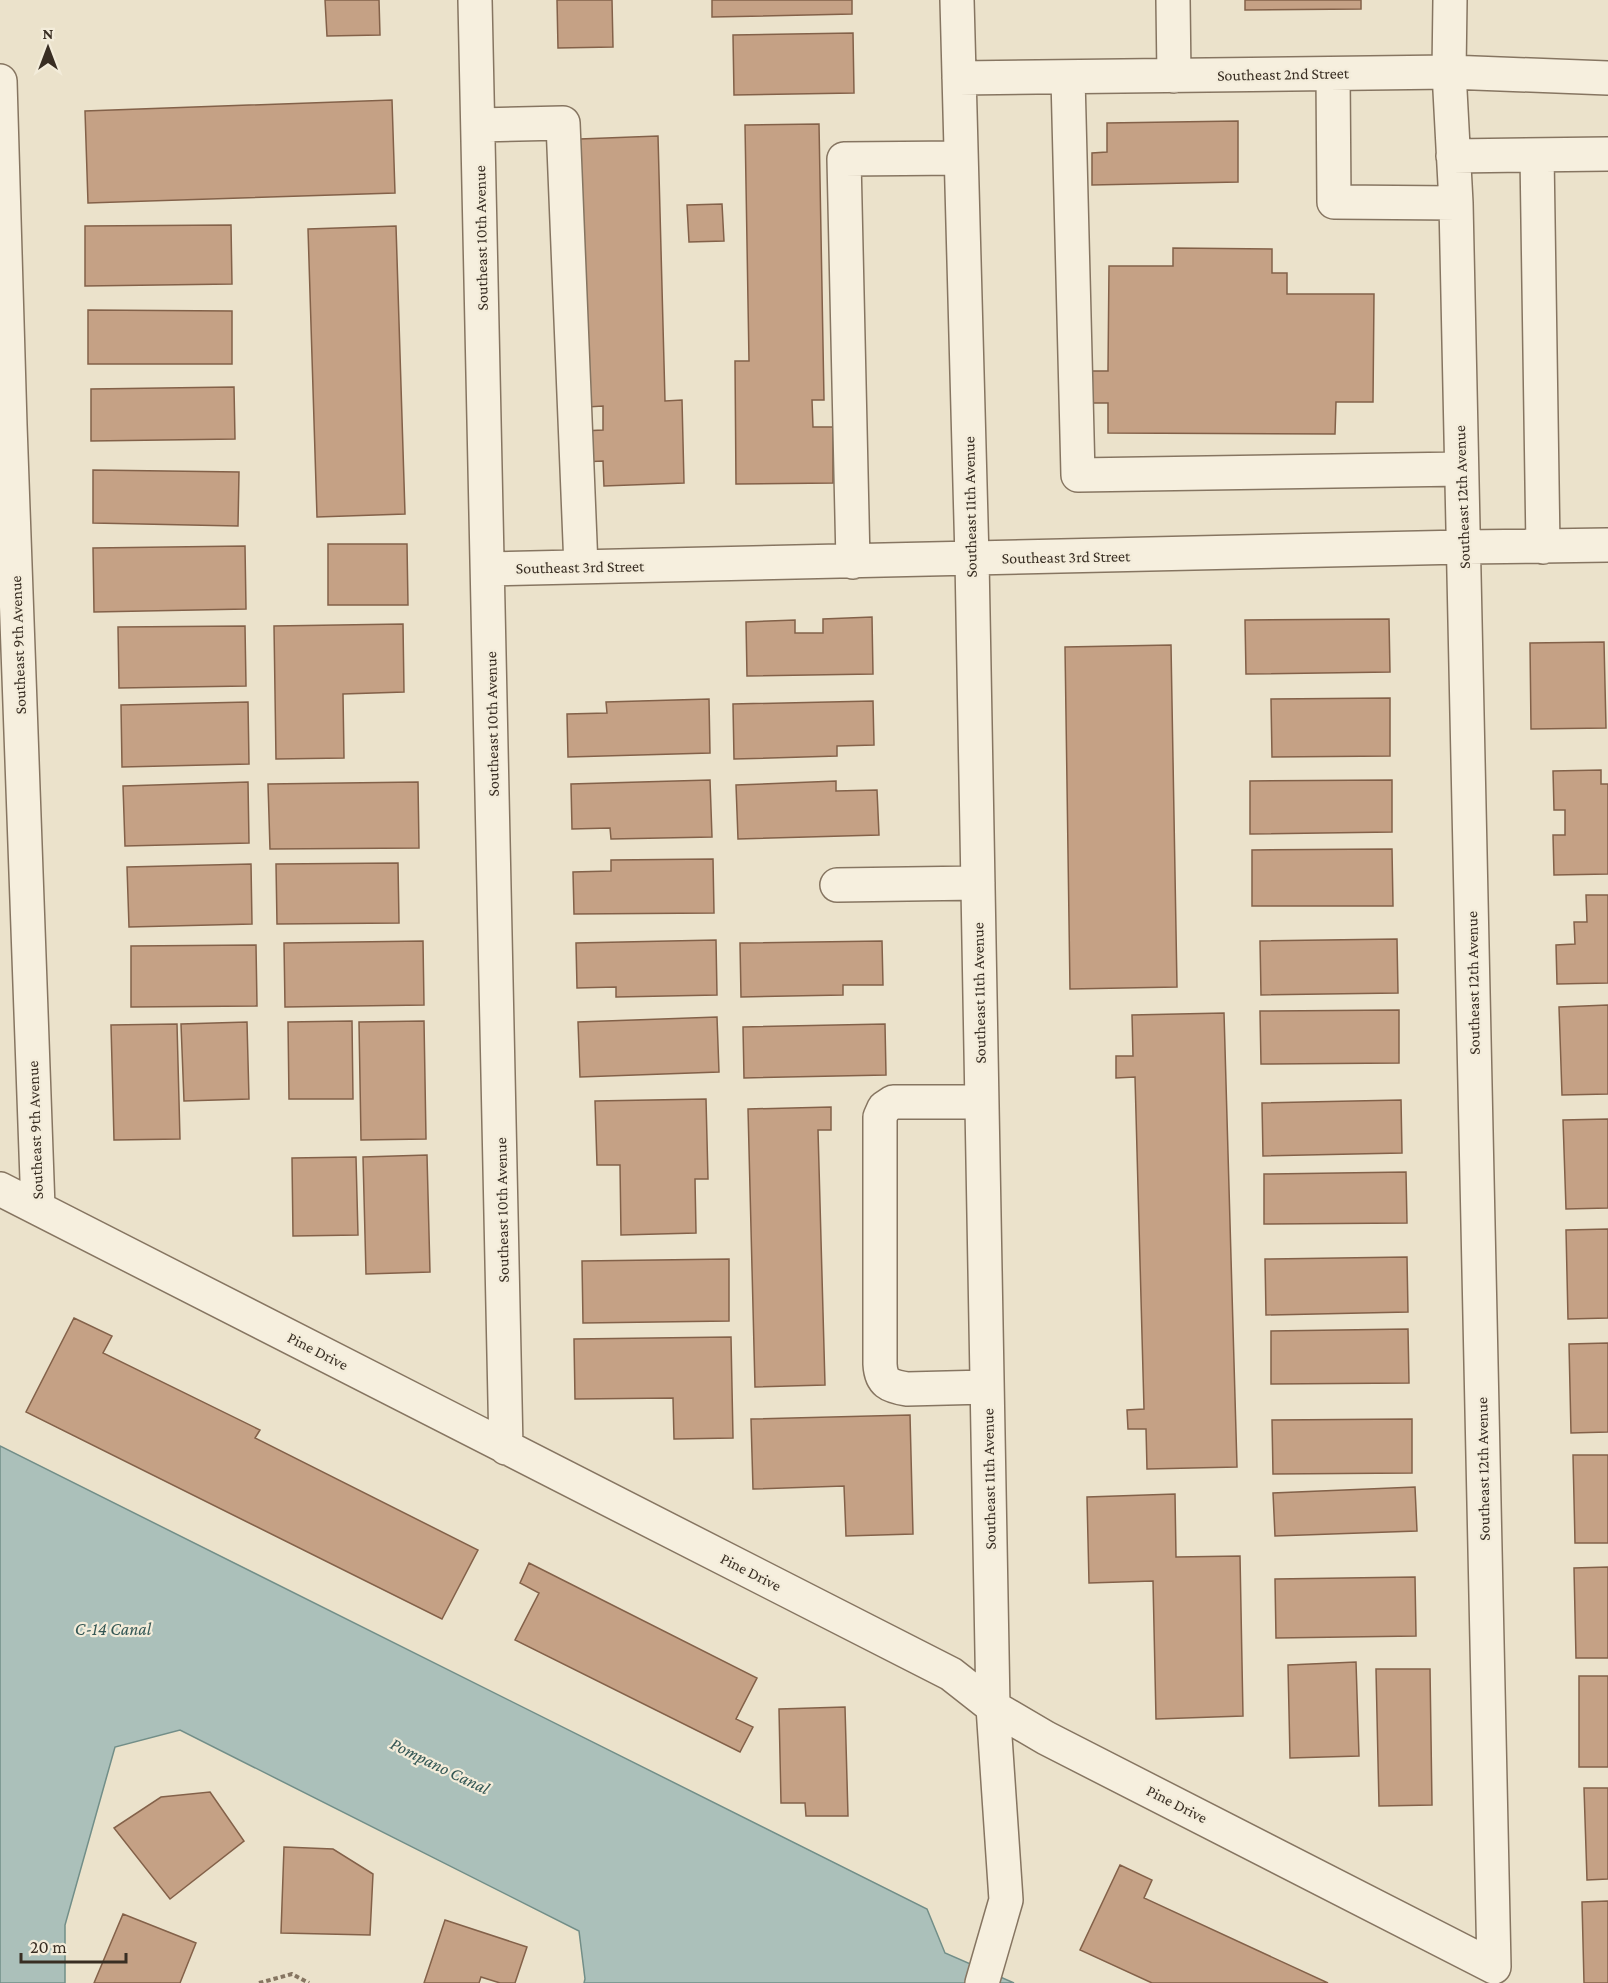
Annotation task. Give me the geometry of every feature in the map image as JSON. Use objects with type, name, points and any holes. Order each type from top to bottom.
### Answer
[{"type":"street","name":"Southeast 10th Avenue","points":[[475,0],[489,569],[506,1448]]},
{"type":"street","name":"Southeast 11th Avenue","points":[[957,0],[972,559],[993,1707],[1006,1900],[986,1973]]},
{"type":"street","points":[[1173,0],[1174,76]]},
{"type":"street","name":"Southeast 12th Avenue","points":[[1450,0],[1449,72],[1456,202],[1494,1967]]},
{"type":"street","name":"Southeast 2nd Street","points":[[959,78],[1449,72],[1608,78]]},
{"type":"street","points":[[1334,74],[1335,202],[1456,202]]},
{"type":"street","points":[[1068,78],[1078,475],[1461,469]]},
{"type":"street","name":"Southeast 9th Avenue","points":[[0,81],[5,425],[38,1208]]},
{"type":"street","points":[[478,125],[562,123],[581,567]]},
{"type":"street","points":[[1454,156],[1608,154]]},
{"type":"street","points":[[1537,156],[1543,547]]},
{"type":"street","points":[[853,562],[844,159],[961,158]]},
{"type":"street","name":"Southeast 3rd Street","points":[[489,569],[1608,545]]},
{"type":"street","points":[[837,885],[978,883]]},
{"type":"street","points":[[981,1102],[893,1102],[884,1108],[880,1117],[880,1364],[881,1375],[886,1382],[895,1387],[907,1389],[987,1387]]},
{"type":"street","name":"Pine Drive","points":[[0,1189],[951,1674],[993,1707],[1057,1743],[1494,1967]]},
{"type":"path","points":[[259,1983],[292,1974],[309,1983]]},
{"type":"water","name":"C-14 Canal","points":[[0,1446],[927,1909],[945,1953],[1014,1983],[584,1983],[579,1931],[180,1730],[115,1747],[65,1925],[65,1983],[0,1983]]},
{"type":"building","points":[[325,0],[379,0],[380,35],[327,36]]},
{"type":"building","points":[[557,0],[612,0],[613,47],[558,48]]},
{"type":"building","points":[[712,0],[852,0],[852,14],[712,17]]},
{"type":"building","points":[[1245,0],[1361,0],[1361,9],[1245,10]]},
{"type":"building","points":[[853,33],[854,93],[734,95],[733,35]]},
{"type":"building","points":[[392,100],[395,193],[88,203],[85,111]]},
{"type":"building","points":[[1238,121],[1238,182],[1092,185],[1092,153],[1107,152],[1107,123]]},
{"type":"building","points":[[819,124],[824,400],[812,400],[813,427],[833,427],[833,483],[736,484],[735,361],[749,361],[745,125]]},
{"type":"building","points":[[658,136],[665,401],[682,400],[684,483],[604,486],[603,461],[582,462],[582,431],[603,430],[603,406],[587,407],[580,139]]},
{"type":"building","points":[[722,204],[724,241],[689,242],[687,205]]},
{"type":"building","points":[[231,225],[232,284],[85,286],[85,226]]},
{"type":"building","points":[[396,226],[405,514],[317,517],[308,229]]},
{"type":"building","points":[[1173,248],[1272,249],[1272,273],[1287,273],[1287,294],[1374,294],[1373,402],[1336,402],[1335,434],[1108,433],[1108,403],[1089,403],[1090,371],[1108,371],[1109,266],[1173,266]]},
{"type":"building","points":[[88,310],[232,311],[232,364],[88,364]]},
{"type":"building","points":[[234,387],[235,439],[91,441],[91,389]]},
{"type":"building","points":[[93,470],[239,472],[238,526],[93,523]]},
{"type":"building","points":[[328,544],[407,544],[408,605],[328,605]]},
{"type":"building","points":[[245,546],[246,609],[94,612],[93,548]]},
{"type":"building","points":[[872,617],[873,674],[747,676],[746,622],[795,620],[795,633],[823,633],[823,619]]},
{"type":"building","points":[[1389,619],[1390,672],[1246,674],[1245,620]]},
{"type":"building","points":[[403,624],[404,692],[343,694],[344,758],[276,759],[274,626]]},
{"type":"building","points":[[245,626],[246,686],[119,688],[118,627]]},
{"type":"building","points":[[1604,642],[1606,728],[1531,729],[1530,643]]},
{"type":"building","points":[[1171,645],[1177,987],[1070,989],[1065,647]]},
{"type":"building","points":[[1390,698],[1390,756],[1272,757],[1271,699]]},
{"type":"building","points":[[709,699],[710,753],[568,757],[567,714],[607,713],[606,702]]},
{"type":"building","points":[[873,701],[874,745],[837,746],[837,756],[734,759],[733,704]]},
{"type":"building","points":[[248,702],[249,764],[122,767],[121,705]]},
{"type":"building","points":[[1601,770],[1601,784],[1608,784],[1608,874],[1554,875],[1553,835],[1565,835],[1565,810],[1554,810],[1553,771]]},
{"type":"building","points":[[710,780],[712,837],[611,839],[610,828],[572,829],[571,784]]},
{"type":"building","points":[[1392,780],[1392,832],[1250,834],[1250,781]]},
{"type":"building","points":[[836,781],[836,791],[877,790],[879,835],[738,839],[736,785]]},
{"type":"building","points":[[248,782],[249,843],[125,846],[123,786]]},
{"type":"building","points":[[418,782],[419,848],[270,849],[268,784]]},
{"type":"building","points":[[1392,849],[1393,906],[1252,906],[1252,850]]},
{"type":"building","points":[[713,859],[714,913],[574,914],[573,872],[611,871],[611,860]]},
{"type":"building","points":[[398,863],[399,923],[277,924],[276,864]]},
{"type":"building","points":[[251,864],[252,924],[129,927],[127,867]]},
{"type":"building","points":[[1586,895],[1608,895],[1608,983],[1557,984],[1556,945],[1575,944],[1574,922],[1587,922]]},
{"type":"building","points":[[1397,939],[1398,993],[1261,995],[1260,941]]},
{"type":"building","points":[[716,940],[717,995],[616,997],[616,987],[577,988],[576,943]]},
{"type":"building","points":[[423,941],[424,1005],[285,1007],[284,943]]},
{"type":"building","points":[[882,941],[883,985],[843,985],[843,995],[741,997],[740,943]]},
{"type":"building","points":[[256,945],[257,1006],[131,1007],[131,946]]},
{"type":"building","points":[[1608,1005],[1608,1094],[1562,1095],[1559,1007]]},
{"type":"building","points":[[1399,1010],[1399,1063],[1261,1064],[1260,1011]]},
{"type":"building","points":[[1224,1013],[1237,1467],[1147,1469],[1146,1429],[1128,1429],[1127,1410],[1144,1409],[1135,1077],[1116,1078],[1116,1056],[1133,1056],[1132,1015]]},
{"type":"building","points":[[717,1017],[719,1072],[580,1077],[578,1022]]},
{"type":"building","points":[[352,1021],[353,1099],[289,1099],[288,1022]]},
{"type":"building","points":[[424,1021],[426,1139],[361,1140],[359,1022]]},
{"type":"building","points":[[247,1022],[249,1099],[184,1101],[181,1024]]},
{"type":"building","points":[[177,1024],[180,1139],[114,1140],[111,1025]]},
{"type":"building","points":[[885,1024],[886,1075],[744,1078],[743,1027]]},
{"type":"building","points":[[706,1099],[708,1179],[695,1179],[696,1233],[621,1235],[620,1165],[597,1165],[595,1101]]},
{"type":"building","points":[[1401,1100],[1402,1153],[1263,1156],[1262,1103]]},
{"type":"building","points":[[831,1107],[831,1130],[818,1130],[825,1385],[755,1387],[748,1109]]},
{"type":"building","points":[[1608,1119],[1608,1208],[1566,1209],[1563,1120]]},
{"type":"building","points":[[427,1155],[430,1272],[366,1274],[363,1157]]},
{"type":"building","points":[[356,1157],[358,1235],[293,1236],[292,1158]]},
{"type":"building","points":[[1406,1172],[1407,1223],[1264,1224],[1264,1174]]},
{"type":"building","points":[[1608,1229],[1608,1318],[1568,1319],[1566,1230]]},
{"type":"building","points":[[1407,1257],[1408,1312],[1266,1315],[1265,1259]]},
{"type":"building","points":[[729,1259],[729,1321],[583,1323],[582,1261]]},
{"type":"building","points":[[74,1318],[112,1336],[103,1353],[260,1430],[255,1438],[478,1550],[442,1619],[26,1412]]},
{"type":"building","points":[[1408,1329],[1409,1383],[1271,1384],[1271,1331]]},
{"type":"building","points":[[731,1337],[733,1438],[674,1439],[673,1398],[575,1399],[574,1339]]},
{"type":"building","points":[[1608,1343],[1608,1432],[1571,1433],[1569,1344]]},
{"type":"building","points":[[910,1415],[913,1534],[846,1536],[844,1486],[753,1489],[751,1419]]},
{"type":"building","points":[[1412,1419],[1412,1473],[1273,1474],[1272,1420]]},
{"type":"building","points":[[1573,1455],[1608,1455],[1608,1543],[1575,1543]]},
{"type":"building","points":[[1415,1487],[1417,1531],[1275,1536],[1273,1493]]},
{"type":"building","points":[[1175,1494],[1176,1557],[1240,1556],[1243,1716],[1156,1719],[1153,1581],[1089,1583],[1087,1497]]},
{"type":"building","points":[[529,1563],[757,1678],[736,1719],[753,1727],[740,1752],[515,1640],[539,1593],[520,1583]]},
{"type":"building","points":[[1608,1567],[1608,1658],[1576,1658],[1574,1568]]},
{"type":"building","points":[[1415,1577],[1416,1636],[1276,1638],[1275,1579]]},
{"type":"building","points":[[1356,1662],[1359,1756],[1290,1758],[1288,1665]]},
{"type":"building","points":[[1376,1669],[1430,1669],[1432,1805],[1379,1806]]},
{"type":"building","points":[[1579,1676],[1608,1676],[1608,1767],[1579,1767]]},
{"type":"building","points":[[845,1707],[848,1816],[806,1816],[805,1803],[781,1803],[779,1709]]},
{"type":"building","points":[[1584,1788],[1608,1788],[1608,1879],[1587,1880]]},
{"type":"building","points":[[210,1792],[244,1841],[170,1899],[114,1828],[161,1797]]},
{"type":"building","points":[[284,1847],[333,1849],[373,1874],[370,1935],[281,1933]]},
{"type":"building","points":[[1120,1865],[1152,1880],[1144,1898],[1328,1983],[1152,1983],[1080,1950]]},
{"type":"building","points":[[1608,1901],[1608,1983],[1584,1983],[1582,1902]]},
{"type":"building","points":[[123,1914],[196,1943],[180,1983],[94,1983]]},
{"type":"building","points":[[445,1920],[527,1947],[515,1983],[500,1983],[481,1977],[479,1983],[424,1983]]},
{"type":"water label","name":"Pompano Canal","points":[[440,1766]]}]
